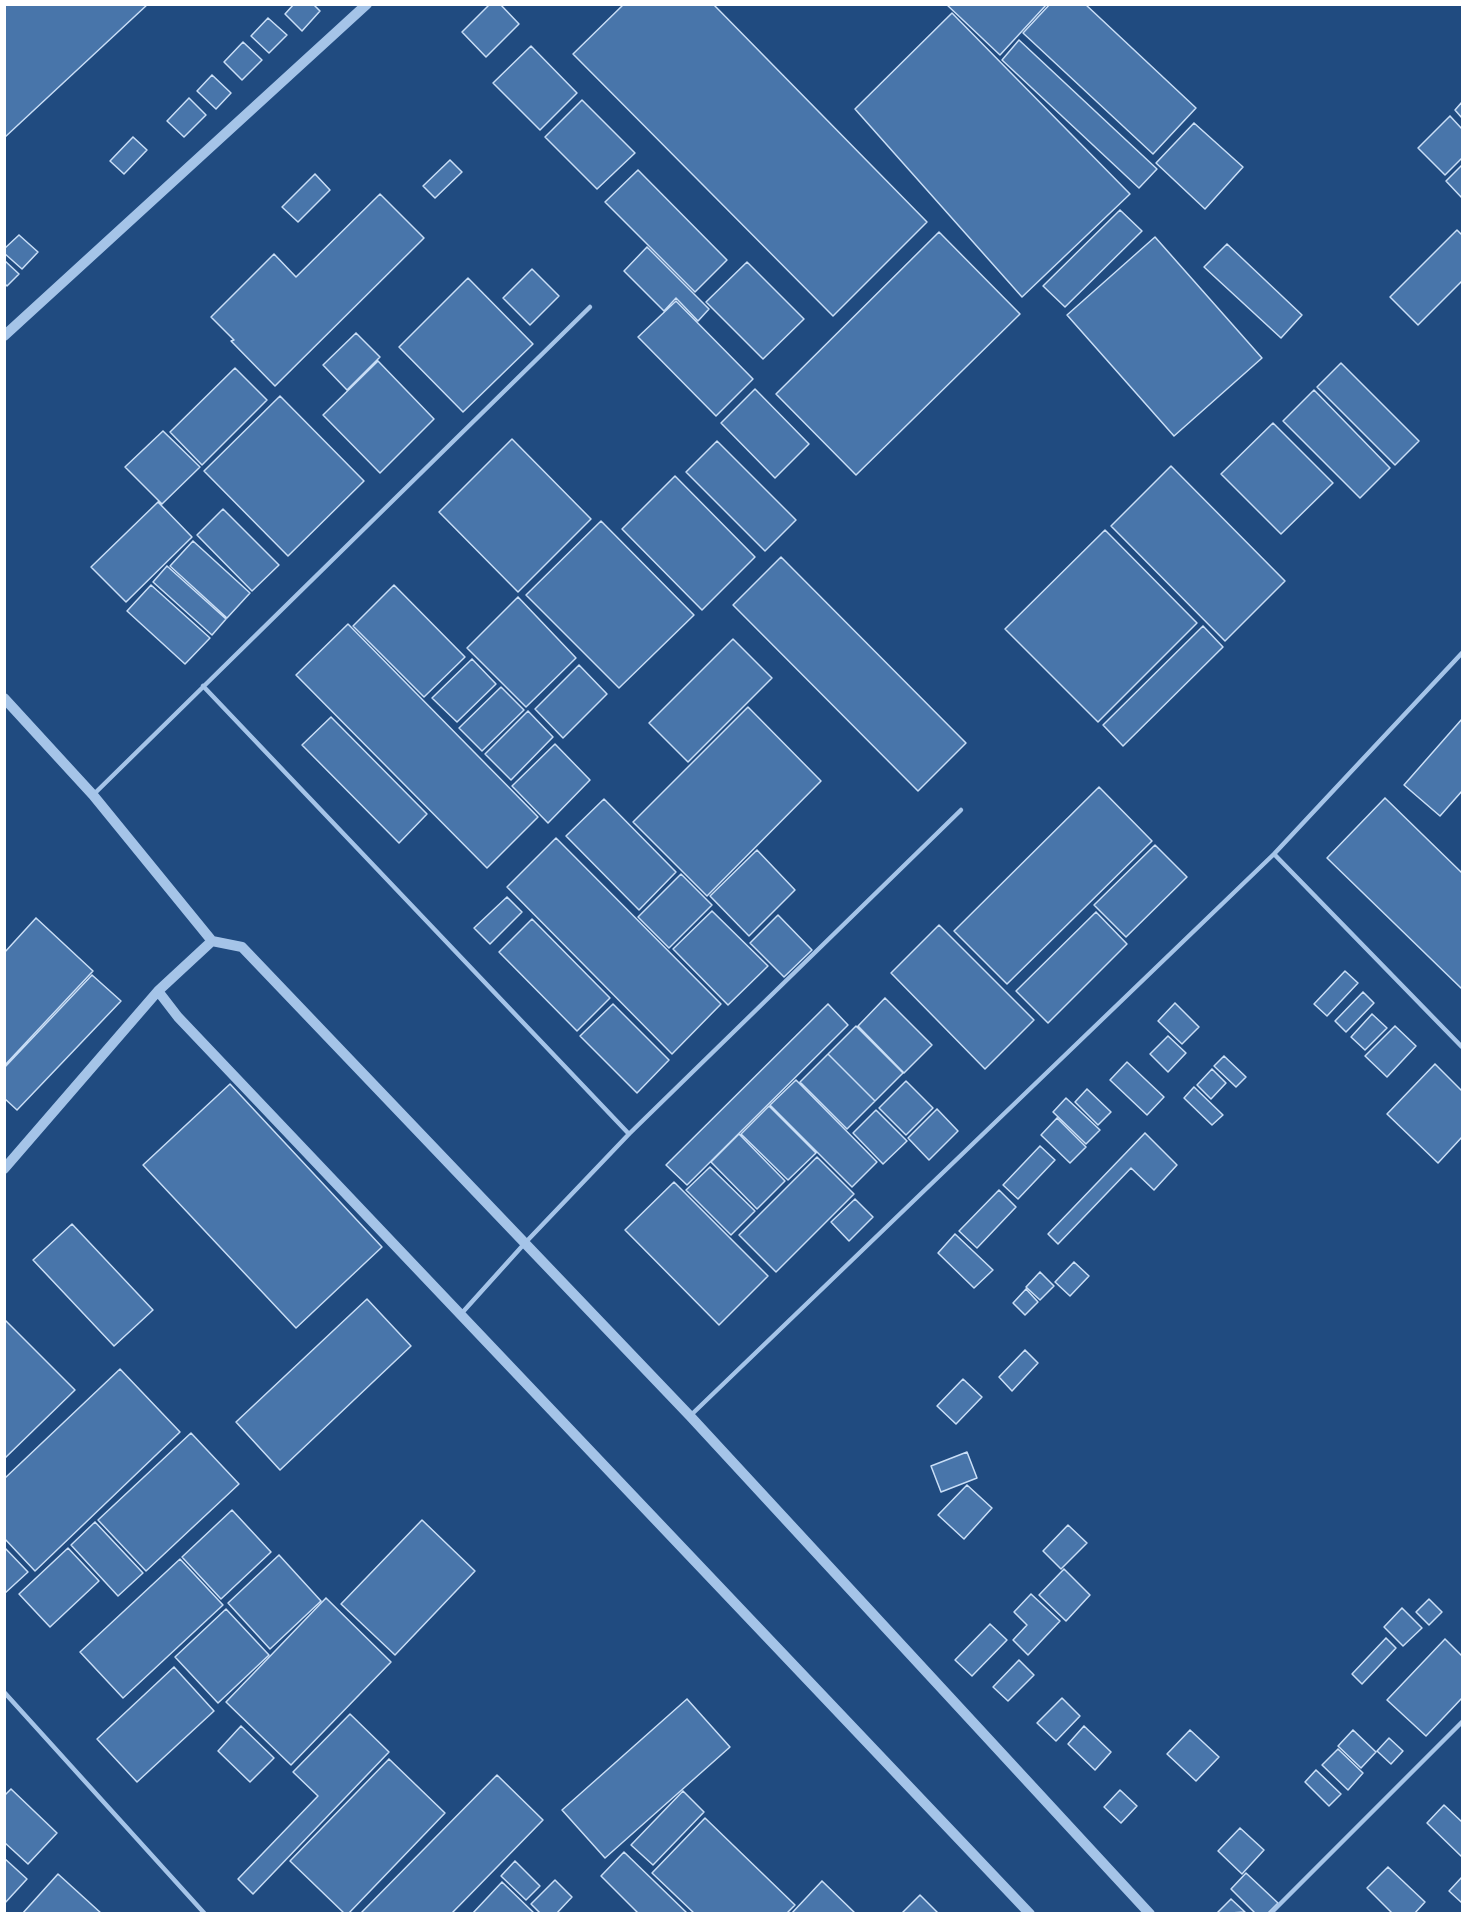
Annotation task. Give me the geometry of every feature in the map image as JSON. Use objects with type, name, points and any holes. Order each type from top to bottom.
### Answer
[{"type":"street","points":[[4,336],[367,4]]},
{"type":"street","points":[[4,698],[93,795],[212,941],[242,947],[690,1416],[1150,1914]]},
{"type":"street","points":[[4,1169],[158,991],[212,941]]},
{"type":"street","points":[[158,991],[178,1017],[1030,1914]]},
{"type":"lane","points":[[93,795],[590,307]]},
{"type":"lane","points":[[690,1416],[1274,854],[1462,653]]},
{"type":"lane","points":[[203,686],[629,1134]]},
{"type":"lane","points":[[461,1314],[629,1134],[961,810]]},
{"type":"lane","points":[[1274,854],[1462,1047]]},
{"type":"lane","points":[[4,1692],[205,1914]]},
{"type":"lane","points":[[1270,1914],[1462,1722]]},
{"type":"building","points":[[4,4],[148,4],[4,138]]},
{"type":"building","points":[[294,4],[313,4],[320,11],[302,31],[285,14]]},
{"type":"building","points":[[490,4],[500,4],[519,24],[486,57],[462,32]]},
{"type":"building","points":[[624,4],[713,4],[927,222],[833,316],[573,54]]},
{"type":"building","points":[[946,4],[1047,4],[1000,55]]},
{"type":"building","points":[[1050,4],[1085,4],[1196,108],[1153,154],[1023,33]]},
{"type":"building","points":[[952,13],[1130,194],[1022,297],[855,109]]},
{"type":"building","points":[[268,18],[287,35],[269,53],[251,36]]},
{"type":"building","points":[[1019,40],[1157,169],[1139,188],[1002,60]]},
{"type":"building","points":[[243,42],[262,60],[242,80],[224,62]]},
{"type":"building","points":[[531,46],[577,93],[540,130],[493,83]]},
{"type":"building","points":[[212,75],[231,93],[216,109],[197,91]]},
{"type":"building","points":[[189,98],[206,115],[184,137],[167,121]]},
{"type":"building","points":[[582,100],[635,153],[597,189],[545,137]]},
{"type":"building","points":[[1462,102],[1462,118],[1455,110]]},
{"type":"building","points":[[1450,116],[1462,129],[1462,158],[1445,175],[1418,148]]},
{"type":"building","points":[[1194,123],[1243,167],[1205,209],[1156,163]]},
{"type":"building","points":[[133,137],[147,150],[124,174],[110,161]]},
{"type":"building","points":[[450,160],[462,172],[435,198],[423,186]]},
{"type":"building","points":[[1462,165],[1462,198],[1446,181]]},
{"type":"building","points":[[638,170],[727,260],[695,292],[605,202]]},
{"type":"building","points":[[315,174],[330,190],[298,222],[282,207]]},
{"type":"building","points":[[380,194],[424,238],[275,386],[211,317],[274,254],[296,277]]},
{"type":"building","points":[[1120,210],[1142,231],[1065,307],[1043,286]]},
{"type":"building","points":[[1457,230],[1462,235],[1462,281],[1418,325],[1390,297]]},
{"type":"building","points":[[939,232],[1020,314],[856,475],[776,394]]},
{"type":"building","points":[[19,235],[38,252],[22,269],[4,253],[4,249]]},
{"type":"building","points":[[1155,237],[1262,358],[1174,436],[1067,315]]},
{"type":"building","points":[[1227,244],[1302,315],[1281,338],[1204,267]]},
{"type":"building","points":[[647,247],[709,309],[698,321],[676,298],[664,311],[624,271]]},
{"type":"building","points":[[4,260],[19,274],[7,286],[4,283]]},
{"type":"building","points":[[747,262],[804,319],[763,359],[706,302]]},
{"type":"building","points":[[532,269],[559,296],[530,325],[503,298]]},
{"type":"building","points":[[468,278],[533,344],[463,412],[399,347]]},
{"type":"building","points":[[676,301],[753,379],[716,416],[638,337]]},
{"type":"building","points":[[356,333],[380,357],[347,390],[323,365]]},
{"type":"building","points":[[378,361],[434,419],[380,473],[323,415]]},
{"type":"building","points":[[1341,363],[1419,441],[1395,465],[1317,387]]},
{"type":"building","points":[[235,368],[267,400],[202,465],[170,432]]},
{"type":"building","points":[[755,389],[809,444],[775,478],[721,423]]},
{"type":"building","points":[[1314,390],[1390,468],[1360,498],[1283,421]]},
{"type":"building","points":[[280,396],[364,481],[288,556],[204,471]]},
{"type":"building","points":[[1273,423],[1333,483],[1281,534],[1221,474]]},
{"type":"building","points":[[163,431],[200,467],[162,504],[125,467]]},
{"type":"building","points":[[512,439],[591,519],[518,592],[439,512]]},
{"type":"building","points":[[717,441],[796,520],[765,551],[686,472]]},
{"type":"building","points":[[1171,466],[1285,581],[1225,641],[1111,526]]},
{"type":"building","points":[[675,476],[755,557],[702,610],[622,529]]},
{"type":"building","points":[[158,502],[192,537],[126,602],[91,567]]},
{"type":"building","points":[[223,509],[279,565],[252,591],[197,535]]},
{"type":"building","points":[[601,521],[694,615],[619,688],[526,595]]},
{"type":"building","points":[[1105,530],[1197,623],[1098,722],[1005,629]]},
{"type":"building","points":[[193,541],[250,593],[227,618],[170,566]]},
{"type":"building","points":[[781,557],[966,743],[918,791],[733,605]]},
{"type":"building","points":[[167,566],[226,619],[212,635],[153,582]]},
{"type":"building","points":[[151,585],[210,638],[185,664],[127,611]]},
{"type":"building","points":[[394,585],[465,657],[424,697],[353,626]]},
{"type":"building","points":[[518,597],[576,658],[526,707],[467,648]]},
{"type":"building","points":[[348,624],[538,817],[487,868],[296,675]]},
{"type":"building","points":[[1203,626],[1223,647],[1123,746],[1103,725]]},
{"type":"building","points":[[733,639],[772,678],[688,762],[649,723]]},
{"type":"building","points":[[472,659],[496,684],[457,722],[432,698]]},
{"type":"building","points":[[579,665],[607,694],[563,738],[535,709]]},
{"type":"building","points":[[501,687],[524,710],[482,751],[459,728]]},
{"type":"building","points":[[748,707],[821,781],[707,896],[633,822]]},
{"type":"building","points":[[528,711],[553,737],[511,780],[485,754]]},
{"type":"building","points":[[331,717],[427,814],[399,843],[302,745]]},
{"type":"building","points":[[1462,719],[1462,791],[1440,816],[1404,785]]},
{"type":"building","points":[[555,744],[590,780],[548,823],[512,786]]},
{"type":"building","points":[[1099,787],[1152,841],[1007,984],[954,931]]},
{"type":"building","points":[[1385,798],[1462,873],[1462,989],[1327,858]]},
{"type":"building","points":[[604,799],[676,872],[639,910],[566,836]]},
{"type":"building","points":[[556,838],[721,1004],[672,1054],[507,887]]},
{"type":"building","points":[[1155,845],[1187,877],[1126,937],[1094,905]]},
{"type":"building","points":[[757,850],[795,890],[749,936],[710,896]]},
{"type":"building","points":[[681,874],[712,905],[669,948],[638,917]]},
{"type":"building","points":[[507,897],[522,912],[490,944],[474,928]]},
{"type":"building","points":[[712,911],[768,966],[728,1005],[673,949]]},
{"type":"building","points":[[1096,912],[1127,944],[1048,1023],[1016,991]]},
{"type":"building","points":[[778,915],[812,950],[784,977],[750,943]]},
{"type":"building","points":[[36,918],[93,971],[4,1066],[4,953]]},
{"type":"building","points":[[532,919],[610,998],[577,1031],[499,952]]},
{"type":"building","points":[[939,925],[1034,1020],[985,1069],[891,973]]},
{"type":"building","points":[[1345,971],[1358,983],[1327,1016],[1314,1004]]},
{"type":"building","points":[[92,975],[121,1001],[17,1110],[4,1098],[4,1068]]},
{"type":"building","points":[[1363,992],[1374,1003],[1346,1032],[1335,1021]]},
{"type":"building","points":[[885,998],[932,1045],[904,1073],[858,1026]]},
{"type":"building","points":[[1175,1003],[1199,1027],[1182,1044],[1158,1021]]},
{"type":"building","points":[[613,1004],[669,1060],[637,1093],[580,1036]]},
{"type":"building","points":[[828,1004],[848,1025],[687,1185],[666,1165]]},
{"type":"building","points":[[1372,1014],[1387,1028],[1365,1050],[1351,1037]]},
{"type":"building","points":[[856,1026],[903,1073],[875,1101],[828,1054]]},
{"type":"building","points":[[1395,1026],[1416,1046],[1387,1077],[1365,1056]]},
{"type":"building","points":[[1168,1036],[1186,1053],[1168,1072],[1150,1054]]},
{"type":"building","points":[[828,1054],[875,1101],[847,1129],[800,1082]]},
{"type":"building","points":[[1224,1056],[1246,1077],[1236,1087],[1214,1066]]},
{"type":"building","points":[[1127,1062],[1164,1097],[1147,1115],[1110,1080]]},
{"type":"building","points":[[1435,1064],[1462,1091],[1462,1137],[1438,1163],[1387,1114]]},
{"type":"building","points":[[1212,1069],[1226,1083],[1211,1099],[1197,1085]]},
{"type":"building","points":[[796,1080],[877,1162],[852,1187],[770,1105]]},
{"type":"building","points":[[906,1081],[933,1108],[906,1135],[879,1108]]},
{"type":"building","points":[[230,1084],[382,1247],[296,1328],[143,1165]]},
{"type":"building","points":[[1194,1087],[1223,1115],[1212,1125],[1184,1098]]},
{"type":"building","points":[[1087,1089],[1111,1112],[1098,1125],[1075,1102]]},
{"type":"building","points":[[1066,1098],[1100,1130],[1086,1144],[1053,1112]]},
{"type":"building","points":[[769,1106],[816,1153],[788,1180],[741,1134]]},
{"type":"building","points":[[937,1109],[958,1131],[929,1160],[908,1138]]},
{"type":"building","points":[[876,1110],[907,1141],[883,1164],[853,1133]]},
{"type":"building","points":[[1057,1118],[1086,1147],[1070,1163],[1041,1135]]},
{"type":"building","points":[[1145,1133],[1177,1165],[1154,1190],[1131,1168],[1058,1244],[1048,1234]]},
{"type":"building","points":[[739,1134],[785,1181],[757,1209],[711,1162]]},
{"type":"building","points":[[1040,1146],[1055,1160],[1018,1199],[1003,1185]]},
{"type":"building","points":[[817,1157],[854,1194],[776,1272],[739,1235]]},
{"type":"building","points":[[710,1167],[755,1211],[731,1235],[686,1190]]},
{"type":"building","points":[[674,1182],[768,1276],[719,1325],[625,1230]]},
{"type":"building","points":[[999,1190],[1016,1207],[977,1248],[959,1231]]},
{"type":"building","points":[[855,1199],[873,1217],[849,1241],[831,1222]]},
{"type":"building","points":[[72,1224],[153,1310],[114,1346],[33,1260]]},
{"type":"building","points":[[955,1234],[993,1270],[974,1288],[938,1253]]},
{"type":"building","points":[[1074,1262],[1089,1276],[1070,1296],[1055,1282]]},
{"type":"building","points":[[1040,1272],[1054,1286],[1040,1300],[1026,1287]]},
{"type":"building","points":[[1026,1289],[1038,1302],[1025,1315],[1013,1303]]},
{"type":"building","points":[[367,1299],[411,1346],[280,1470],[236,1422]]},
{"type":"building","points":[[4,1319],[75,1390],[4,1459]]},
{"type":"building","points":[[1025,1350],[1038,1363],[1012,1391],[999,1377]]},
{"type":"building","points":[[120,1369],[180,1432],[35,1571],[4,1538],[4,1479]]},
{"type":"building","points":[[963,1379],[982,1397],[956,1424],[937,1406]]},
{"type":"building","points":[[191,1433],[239,1484],[146,1571],[98,1520]]},
{"type":"building","points":[[967,1452],[977,1478],[941,1492],[931,1466]]},
{"type":"building","points":[[967,1485],[992,1508],[964,1539],[938,1515]]},
{"type":"building","points":[[232,1510],[271,1552],[221,1599],[182,1557]]},
{"type":"building","points":[[422,1520],[475,1571],[395,1655],[341,1604]]},
{"type":"building","points":[[95,1522],[143,1573],[118,1596],[71,1545]]},
{"type":"building","points":[[1068,1525],[1087,1543],[1061,1569],[1043,1551]]},
{"type":"building","points":[[4,1547],[28,1572],[4,1594]]},
{"type":"building","points":[[68,1548],[99,1581],[50,1627],[19,1594]]},
{"type":"building","points":[[279,1555],[321,1601],[270,1649],[228,1603]]},
{"type":"building","points":[[180,1559],[223,1605],[123,1698],[80,1652]]},
{"type":"building","points":[[1064,1569],[1090,1595],[1066,1621],[1039,1595]]},
{"type":"building","points":[[1031,1594],[1060,1621],[1028,1655],[1013,1640],[1027,1625],[1014,1612]]},
{"type":"building","points":[[326,1598],[391,1662],[291,1765],[226,1702]]},
{"type":"building","points":[[1429,1599],[1442,1612],[1429,1625],[1416,1612]]},
{"type":"building","points":[[1402,1608],[1422,1628],[1403,1646],[1384,1627]]},
{"type":"building","points":[[226,1609],[269,1655],[218,1703],[175,1657]]},
{"type":"building","points":[[990,1624],[1007,1640],[972,1676],[955,1660]]},
{"type":"building","points":[[1386,1638],[1396,1648],[1362,1684],[1352,1674]]},
{"type":"building","points":[[1445,1639],[1462,1656],[1462,1698],[1426,1736],[1387,1700]]},
{"type":"building","points":[[1019,1660],[1034,1675],[1008,1701],[993,1687]]},
{"type":"building","points":[[174,1667],[214,1711],[137,1782],[97,1739]]},
{"type":"building","points":[[1062,1698],[1080,1716],[1056,1741],[1037,1723]]},
{"type":"building","points":[[687,1699],[730,1747],[605,1858],[562,1810]]},
{"type":"building","points":[[350,1714],[389,1752],[253,1894],[238,1879],[318,1796],[293,1772]]},
{"type":"building","points":[[241,1726],[274,1758],[250,1782],[218,1751]]},
{"type":"building","points":[[1084,1726],[1111,1752],[1095,1770],[1068,1744]]},
{"type":"building","points":[[1190,1730],[1219,1757],[1196,1781],[1167,1754]]},
{"type":"building","points":[[1353,1730],[1376,1752],[1361,1768],[1338,1746]]},
{"type":"building","points":[[1389,1738],[1403,1751],[1391,1764],[1377,1751]]},
{"type":"building","points":[[1338,1749],[1363,1773],[1348,1790],[1322,1765]]},
{"type":"building","points":[[389,1759],[445,1813],[348,1914],[345,1914],[290,1861]]},
{"type":"building","points":[[1316,1770],[1341,1794],[1329,1806],[1305,1782]]},
{"type":"building","points":[[497,1775],[543,1820],[451,1914],[360,1914]]},
{"type":"building","points":[[11,1789],[57,1833],[28,1864],[4,1842],[4,1796]]},
{"type":"building","points":[[1120,1790],[1137,1806],[1121,1823],[1104,1807]]},
{"type":"building","points":[[683,1791],[704,1812],[653,1865],[631,1845]]},
{"type":"building","points":[[1444,1805],[1462,1822],[1462,1857],[1427,1823]]},
{"type":"building","points":[[705,1818],[795,1905],[786,1914],[695,1914],[652,1873]]},
{"type":"building","points":[[1240,1828],[1264,1850],[1242,1874],[1218,1851]]},
{"type":"building","points":[[624,1852],[688,1914],[639,1914],[601,1876]]},
{"type":"building","points":[[4,1858],[27,1879],[4,1904]]},
{"type":"building","points":[[515,1861],[540,1886],[526,1900],[501,1876]]},
{"type":"building","points":[[1388,1867],[1425,1902],[1414,1914],[1393,1914],[1367,1888]]},
{"type":"building","points":[[1246,1873],[1278,1903],[1267,1914],[1256,1914],[1231,1889]]},
{"type":"building","points":[[58,1874],[102,1914],[22,1914]]},
{"type":"building","points":[[1462,1877],[1462,1903],[1449,1891]]},
{"type":"building","points":[[555,1880],[572,1897],[556,1914],[541,1914],[531,1904]]},
{"type":"building","points":[[822,1881],[856,1914],[791,1914]]},
{"type":"building","points":[[502,1882],[535,1914],[472,1914]]},
{"type":"building","points":[[920,1895],[939,1914],[901,1914]]},
{"type":"building","points":[[1231,1899],[1245,1912],[1216,1914]]}]
